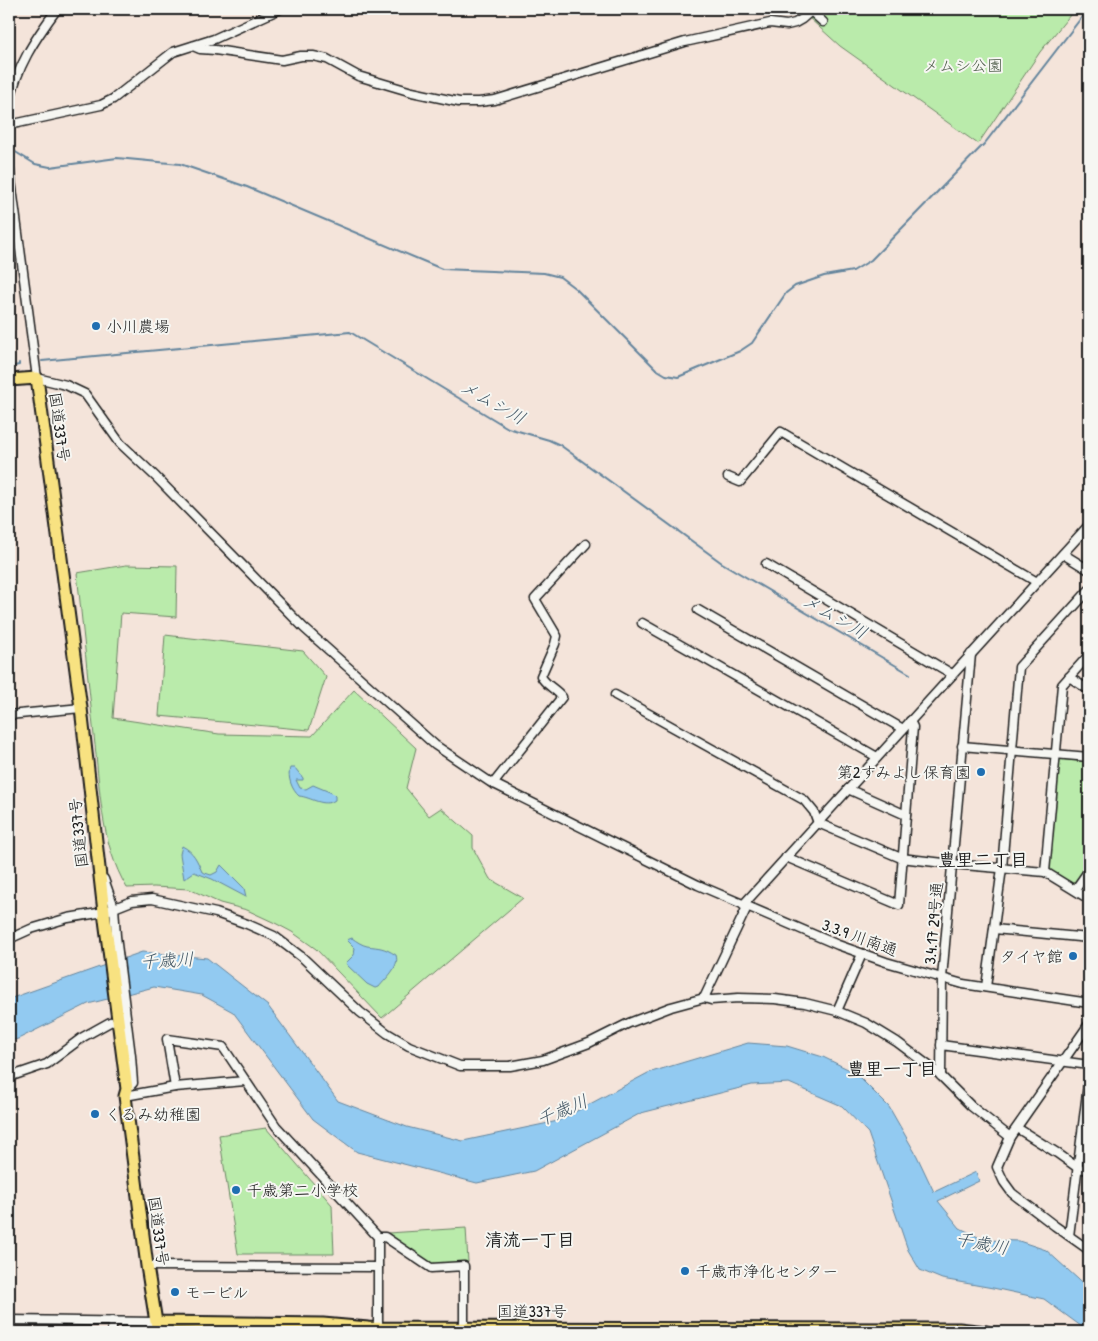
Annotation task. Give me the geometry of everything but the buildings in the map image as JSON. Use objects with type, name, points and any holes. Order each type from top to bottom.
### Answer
[{"type":"highway","name":"国道337号","points":[[9,380],[37,378],[81,708],[98,861],[109,909],[124,1031],[126,1093],[147,1266],[156,1322],[274,1328],[378,1330],[464,1327],[520,1330],[939,1331],[959,1329],[986,1332]]},
{"type":"street","points":[[9,105],[13,85],[23,60],[34,39],[57,9]]},
{"type":"street","points":[[9,125],[101,105],[113,99],[173,52],[214,39],[280,9]]},
{"type":"street","points":[[193,46],[200,50],[215,50],[282,60],[307,56],[328,59],[358,76],[412,92],[458,102],[479,102],[495,100],[685,42],[770,23],[795,23],[802,19],[810,10],[823,22]]},
{"type":"street","points":[[9,165],[37,378]]},
{"type":"street","name":"3.3.9 川南通","points":[[37,378],[66,384],[85,394],[120,443],[156,476],[299,624],[435,745],[493,784],[698,885],[862,954],[942,978],[1089,1003]]},
{"type":"street","points":[[728,477],[740,482],[781,432],[1037,582]]},
{"type":"street","points":[[704,998],[745,906],[786,857],[1089,524]]},
{"type":"street","points":[[493,784],[562,697],[541,676],[557,636],[534,599],[586,544]]},
{"type":"street","points":[[1062,554],[1089,570]]},
{"type":"street","points":[[766,564],[952,674]]},
{"type":"street","points":[[986,987],[1002,868],[1019,667],[1089,590]]},
{"type":"street","points":[[698,610],[903,728]]},
{"type":"street","points":[[642,623],[878,757]]},
{"type":"street","name":"3.4.17 29号通","points":[[941,1076],[942,978],[971,654]]},
{"type":"street","points":[[1044,872],[1062,685],[1089,655]]},
{"type":"street","points":[[1069,677],[1089,690]]},
{"type":"street","points":[[615,695],[804,800],[814,812],[818,823],[903,858],[1044,872],[1089,899]]},
{"type":"street","points":[[9,716],[81,708]]},
{"type":"street","points":[[786,857],[899,905],[913,727],[910,721]]},
{"type":"street","points":[[962,746],[1089,756]]},
{"type":"street","points":[[848,789],[906,814]]},
{"type":"street","points":[[1075,890],[1089,870]]},
{"type":"street","points":[[9,939],[31,929],[109,909],[132,901],[152,900],[216,913],[274,936],[303,958],[360,1012],[387,1033],[409,1046],[460,1066],[510,1066],[543,1060],[589,1043],[671,1007],[704,998],[711,1000],[738,998],[775,999],[805,1004],[837,1011],[866,1023],[897,1042],[941,1076],[970,1106],[1010,1138]]},
{"type":"street","points":[[994,930],[1089,938]]},
{"type":"street","points":[[837,1011],[862,954]]},
{"type":"street","points":[[9,1076],[47,1064],[83,1037],[110,1022]]},
{"type":"street","points":[[1089,1024],[1010,1138],[997,1168],[1012,1193],[1089,1250]]},
{"type":"street","points":[[175,1087],[167,1039],[223,1047],[276,1126],[378,1237],[378,1330]]},
{"type":"street","points":[[941,1045],[1089,1064]]},
{"type":"street","points":[[1069,1236],[1089,1078]]},
{"type":"street","points":[[126,1093],[245,1081]]},
{"type":"street","points":[[1017,1128],[1078,1168],[1089,1170]]},
{"type":"street","points":[[378,1237],[385,1237],[431,1268],[464,1266],[464,1327]]},
{"type":"street","points":[[147,1266],[378,1267]]},
{"type":"street","points":[[9,1320],[156,1322]]},
{"type":"street","points":[[112,1321],[112,1332]]},
{"type":"green space","name":"メムシ公園","points":[[817,9],[1075,9],[1040,52],[978,144],[840,46],[808,17]]},
{"type":"green space","points":[[126,565],[177,566],[176,617],[121,613],[113,718],[219,734],[312,736],[354,690],[416,748],[406,788],[429,816],[441,808],[473,836],[473,848],[490,879],[523,898],[382,1018],[316,949],[292,932],[275,923],[247,910],[220,903],[189,889],[127,888],[118,871],[106,834],[100,795],[77,573]]},
{"type":"green space","points":[[165,635],[303,651],[326,677],[309,730],[159,716]]},
{"type":"green space","points":[[1058,759],[1089,762],[1089,862],[1074,885],[1049,870]]},
{"type":"green space","points":[[266,1128],[332,1205],[334,1254],[238,1254],[219,1135]]},
{"type":"green space","points":[[466,1228],[468,1262],[431,1264],[388,1233]]},
{"type":"water","points":[[290,768],[295,768],[303,778],[303,780],[296,780],[300,788],[306,789],[313,785],[332,793],[335,796],[335,800],[322,803],[299,796],[291,783]]},
{"type":"water","points":[[182,846],[197,860],[202,872],[211,875],[217,872],[221,865],[244,888],[246,897],[194,872],[184,879],[180,854]]},
{"type":"water","points":[[352,938],[363,945],[382,948],[396,955],[397,959],[394,968],[379,987],[375,988],[367,984],[346,963],[354,955],[355,948],[347,940]]},
{"type":"water","name":"千歳川","points":[[142,952],[207,958],[268,1006],[338,1101],[407,1127],[463,1141],[558,1121],[648,1073],[748,1043],[787,1046],[823,1057],[854,1072],[889,1107],[917,1156],[934,1192],[976,1172],[979,1181],[938,1201],[960,1228],[984,1240],[1019,1241],[1046,1250],[1089,1289],[1089,1332],[1044,1299],[942,1279],[920,1270],[908,1250],[868,1133],[842,1106],[789,1083],[752,1085],[641,1113],[534,1171],[477,1183],[357,1152],[313,1119],[233,1012],[202,995],[154,987],[88,1004],[18,1039],[9,1041],[9,999]]},
{"type":"waterway","points":[[9,148],[35,164],[50,167],[117,158],[180,164],[247,187],[442,269],[544,273],[560,277],[576,289],[656,369],[666,375],[678,377],[740,351],[752,343],[786,293],[795,286],[824,276],[853,271],[871,260],[985,143],[1088,9]]},
{"type":"waterway","name":"メムシ川","points":[[42,361],[350,332],[508,428],[560,445],[722,563],[910,674]]},
{"type":"waterway","name":"メムシ川","points":[[9,367],[19,365],[19,363]]},
{"type":"place","name":"小川農場","points":[[96,326]]},
{"type":"place","name":"第2すみよし保育園","points":[[981,772]]},
{"type":"place","name":"タイヤ館","points":[[1073,956]]},
{"type":"place","name":"くるみ幼稚園","points":[[95,1114]]},
{"type":"place","name":"千歳第二小学校","points":[[236,1190]]},
{"type":"place","name":"千歳市浄化センター","points":[[685,1271]]},
{"type":"place","name":"モービル","points":[[175,1292]]},
{"type":"district","name":"豊里二丁目","points":[[983,859]]},
{"type":"district","name":"豊里一丁目","points":[[892,1068]]},
{"type":"district","name":"清流一丁目","points":[[530,1239]]}]
